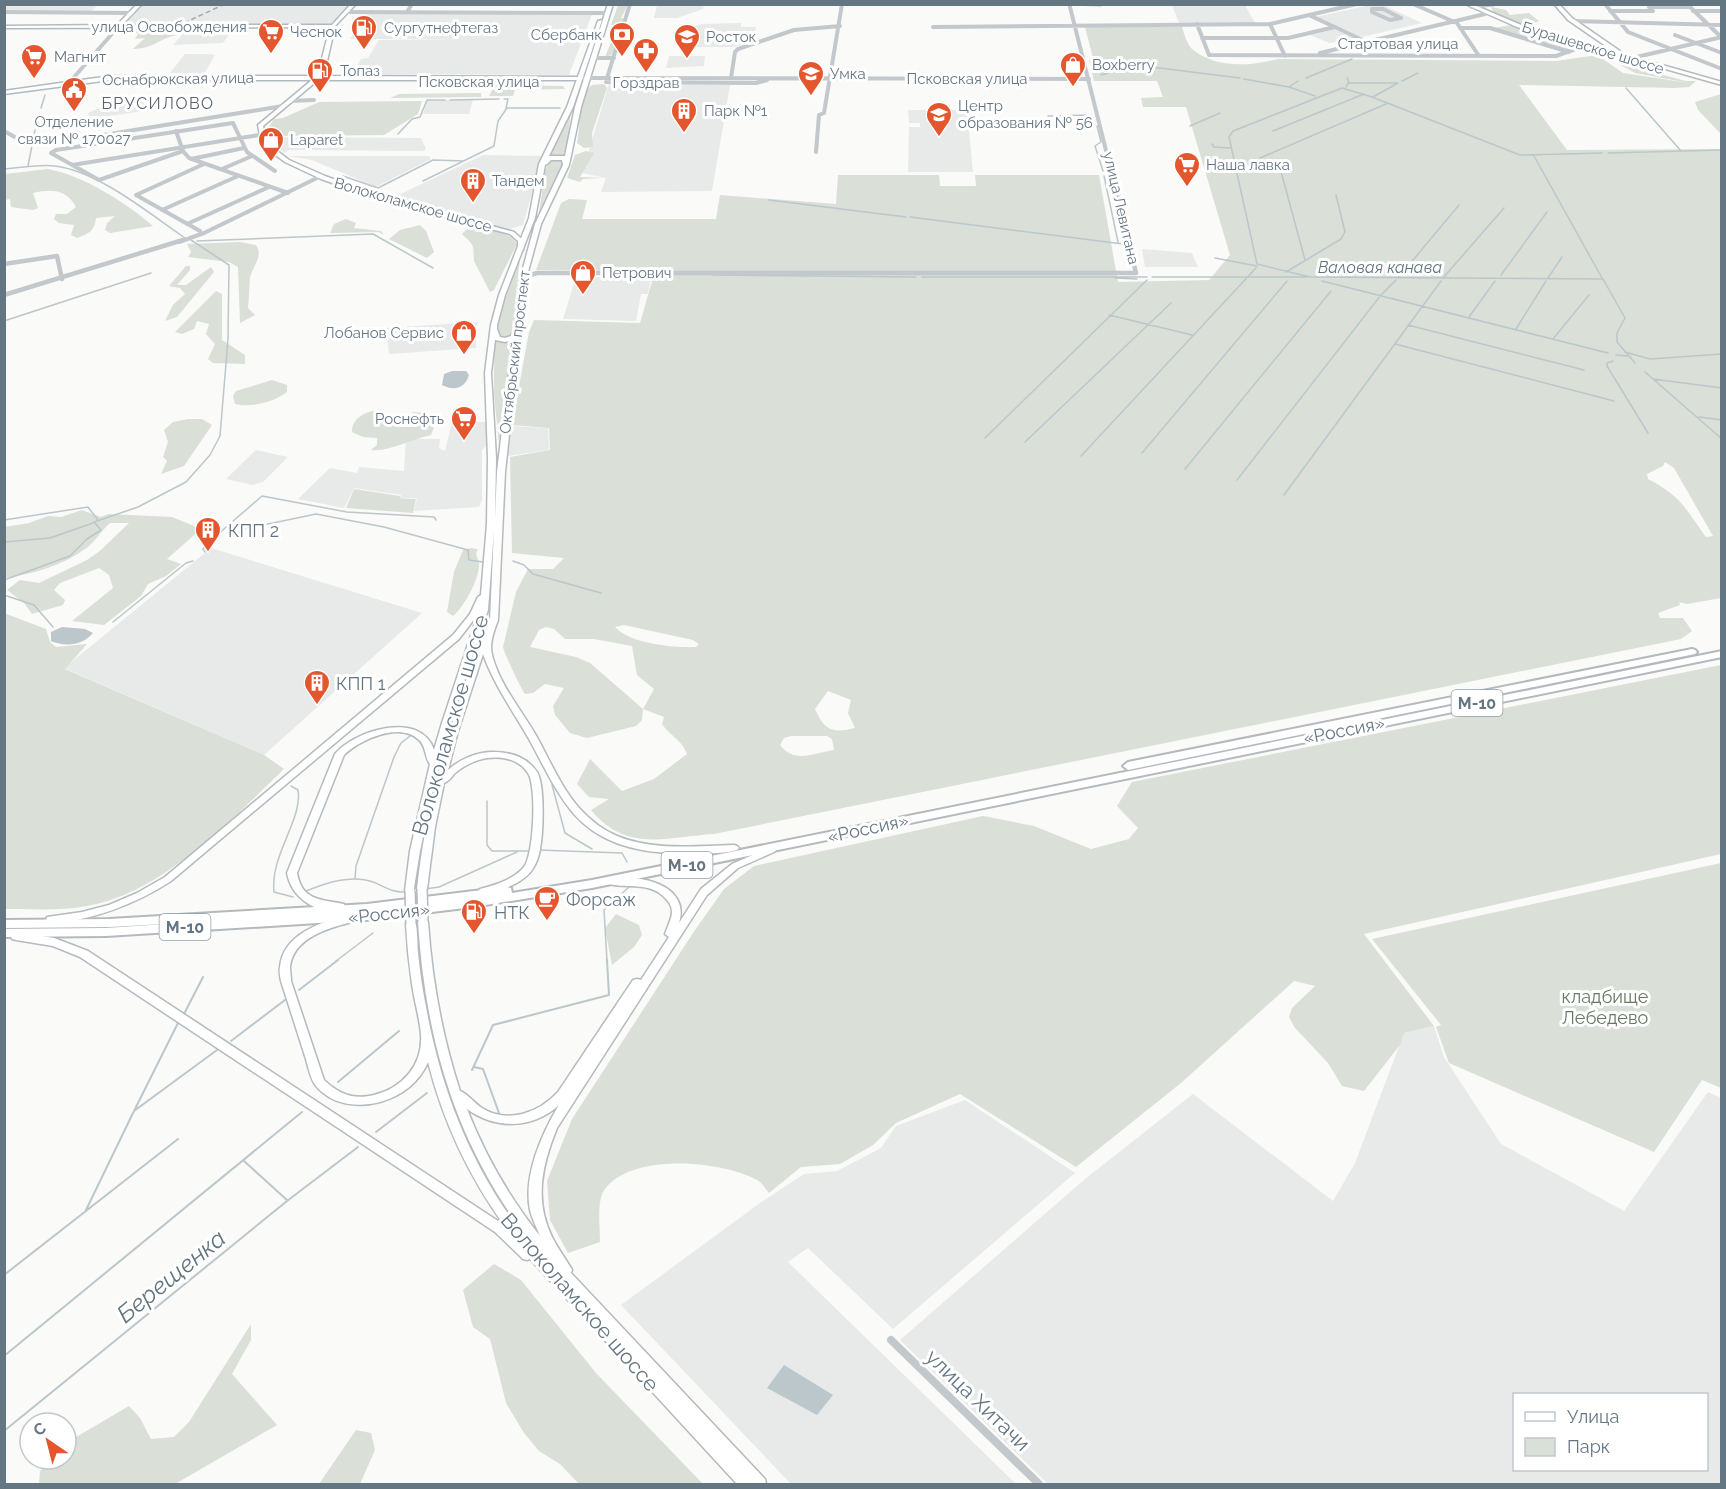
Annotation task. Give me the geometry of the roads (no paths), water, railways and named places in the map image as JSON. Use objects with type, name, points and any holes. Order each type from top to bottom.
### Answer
[{"type":"highway","name":"«Россия»","points":[[366,912],[591,877],[1722,646]]},
{"type":"highway","name":"«Россия»","points":[[6,929],[106,932],[473,903],[592,884],[1722,654]]},
{"type":"main road","points":[[118,27],[140,4]]},
{"type":"main road","points":[[259,135],[261,125],[315,80],[322,70],[333,26],[354,4]]},
{"type":"main road","name":"Октябрьский проспект","points":[[494,606],[501,472],[522,288],[538,224],[566,165],[583,80],[605,4]]},
{"type":"main road","name":"Октябрьский проспект","points":[[487,574],[492,458],[488,374],[494,325],[502,295],[532,218],[537,190],[535,186],[541,169],[594,58],[612,4]]},
{"type":"main road","points":[[1069,6],[1101,4]]},
{"type":"main road","points":[[1556,4],[1573,21],[1628,58]]},
{"type":"main road","name":"Бурашевское шоссе","points":[[1469,6],[1485,14],[1584,46],[1722,84]]},
{"type":"main road","name":"улица Освобождения","points":[[4,27],[333,26]]},
{"type":"main road","name":"Оснабрюкская улица","points":[[4,93],[112,78],[315,80]]},
{"type":"main road","name":"Псковская улица","points":[[315,80],[583,80]]},
{"type":"main road","name":"Волоколамское шоссе","points":[[259,135],[276,155],[319,177],[355,190],[500,230],[520,239],[520,252]]},
{"type":"main road","points":[[541,169],[548,159],[554,156],[564,158],[566,165]]},
{"type":"main road","name":"Волоколамское шоссе","points":[[500,230],[523,229],[532,218]]},
{"type":"main road","points":[[494,325],[495,336],[501,340],[514,337],[518,327]]},
{"type":"main road","points":[[6,929],[99,912],[140,896],[168,879],[460,633],[479,607],[487,574]]},
{"type":"main road","name":"Волоколамское шоссе","points":[[487,574],[482,618],[449,713],[429,785],[415,851],[410,891],[411,924],[427,1029],[447,1104],[468,1158],[513,1229],[760,1485]]},
{"type":"main road","points":[[494,606],[494,620],[487,645],[488,657],[563,791],[582,818],[609,837],[645,848],[677,851],[734,848]]},
{"type":"main road","name":"Волоколамское шоссе","points":[[494,606],[459,714],[426,851],[422,889],[423,922],[431,988],[455,1088],[474,1141],[495,1180],[567,1285],[745,1485]]},
{"type":"main road","points":[[366,912],[316,903],[303,896],[292,880],[295,861],[338,759],[347,746],[369,734],[389,730],[413,733],[423,738],[431,748],[429,785]]},
{"type":"main road","points":[[441,788],[451,771],[475,758],[503,755],[523,761],[533,771],[536,783],[537,850],[530,865],[517,878],[467,897]]},
{"type":"main road","points":[[567,1285],[536,1209],[536,1174],[552,1126],[704,892],[735,866],[781,846]]},
{"type":"main road","points":[[455,1088],[473,1110],[496,1119],[524,1118],[549,1107],[571,1080],[669,936],[676,922],[677,912],[674,902],[664,890],[641,882],[592,884]]},
{"type":"main road","points":[[366,912],[316,929],[294,945],[286,959],[286,981],[319,1082],[337,1097],[356,1101],[376,1099],[396,1091],[411,1079],[422,1064],[427,1029]]},
{"type":"main road","points":[[6,929],[47,940],[84,954],[499,1228],[539,1268],[567,1285]]},
{"type":"street","points":[[407,12],[412,4]]},
{"type":"street","points":[[445,12],[449,4]]},
{"type":"street","points":[[484,12],[488,4]]},
{"type":"street","points":[[523,12],[527,4]]},
{"type":"street","points":[[563,13],[566,4]]},
{"type":"street","points":[[607,78],[630,4]]},
{"type":"street","points":[[816,152],[819,116],[824,113],[826,86],[830,78],[834,38],[840,26],[842,4]]},
{"type":"street","points":[[933,27],[1270,24],[1357,4]]},
{"type":"street","points":[[1413,4],[1454,22],[1479,56]]},
{"type":"street","points":[[1469,6],[1497,4]]},
{"type":"street","points":[[1605,4],[1628,32],[1722,69]]},
{"type":"street","name":"улица Левитана","points":[[537,273],[1136,273],[1069,6]]},
{"type":"street","points":[[1610,11],[1689,6],[1720,37]]},
{"type":"street","points":[[1650,8],[1662,22]]},
{"type":"street","points":[[1372,9],[1382,9],[1401,18],[1388,19],[1372,12],[1372,9]]},
{"type":"street","points":[[1694,11],[1722,11]]},
{"type":"street","points":[[4,12],[132,13]]},
{"type":"street","points":[[347,12],[603,13]]},
{"type":"street","points":[[1372,12],[1397,24]]},
{"type":"street","points":[[1317,56],[1485,14]]},
{"type":"street","points":[[1310,15],[1368,42]]},
{"type":"street","points":[[1573,21],[1662,22],[1722,26]]},
{"type":"street","points":[[1197,24],[1202,38],[1276,38],[1335,27]]},
{"type":"street","points":[[1270,24],[1285,56]]},
{"type":"street","points":[[730,78],[735,52],[738,49],[794,30],[840,26]]},
{"type":"street","points":[[68,84],[118,27]]},
{"type":"street","points":[[1460,28],[1490,28],[1570,52]]},
{"type":"street","points":[[1675,35],[1722,53]]},
{"type":"street","points":[[1628,58],[1720,37]]},
{"type":"street","name":"Стартовая улица","points":[[1202,38],[1209,55],[1557,56],[1584,46]]},
{"type":"street","points":[[594,58],[614,58]]},
{"type":"street","name":"Псковская улица","points":[[583,80],[607,78],[646,80]]},
{"type":"street","name":"Псковская улица","points":[[656,80],[730,78],[756,81]]},
{"type":"street","name":"Псковская улица","points":[[583,80],[1089,79]]},
{"type":"street","points":[[289,100],[314,100]]},
{"type":"street","points":[[91,137],[283,106]]},
{"type":"street","points":[[182,149],[99,180],[51,153],[56,150],[233,123],[244,148],[252,156],[276,171]]},
{"type":"street","points":[[4,131],[22,141]]},
{"type":"street","points":[[176,131],[182,149],[191,159],[288,193]]},
{"type":"street","points":[[71,165],[259,135]]},
{"type":"street","points":[[191,159],[244,148]]},
{"type":"street","points":[[221,170],[252,156]]},
{"type":"street","points":[[200,231],[136,196],[137,193],[204,164]]},
{"type":"street","points":[[162,210],[239,176]]},
{"type":"street","points":[[4,295],[62,279],[204,233],[319,177]]},
{"type":"street","points":[[187,224],[270,186]]},
{"type":"street","points":[[4,264],[57,256],[62,279]]},
{"type":"street","points":[[528,259],[528,269],[537,273]]},
{"type":"street","points":[[522,288],[527,276],[537,273]]},
{"type":"street","name":"улица Хитачи","points":[[891,1340],[1039,1485]]},
{"type":"waterway","points":[[1306,78],[1352,59]]},
{"type":"waterway","points":[[1102,61],[1134,65]]},
{"type":"waterway","points":[[1101,75],[1135,65],[1240,78]]},
{"type":"waterway","points":[[1402,81],[1418,73]]},
{"type":"waterway","points":[[1347,78],[1348,83]]},
{"type":"waterway","points":[[1244,79],[1289,87]]},
{"type":"waterway","points":[[1289,87],[1298,81]]},
{"type":"waterway","points":[[1346,87],[1348,83]]},
{"type":"waterway","points":[[1348,83],[1398,83],[1373,97]]},
{"type":"waterway","points":[[1289,87],[1315,96]]},
{"type":"waterway","name":"Валовая канава","points":[[1287,271],[1257,264],[1229,137],[1233,131],[1342,88],[1363,94]]},
{"type":"waterway","points":[[1626,88],[1681,151]]},
{"type":"waterway","points":[[1273,131],[1363,94]]},
{"type":"waterway","name":"Валовая канава","points":[[1363,94],[1520,155],[1602,153]]},
{"type":"waterway","points":[[41,108],[45,95]]},
{"type":"waterway","points":[[450,100],[499,99]]},
{"type":"waterway","points":[[504,99],[508,99],[507,108]]},
{"type":"waterway","points":[[398,134],[412,119],[420,117],[427,100],[445,100]]},
{"type":"waterway","points":[[1260,158],[1386,104]]},
{"type":"waterway","points":[[464,161],[494,146],[498,121],[507,108]]},
{"type":"waterway","points":[[507,108],[560,108]]},
{"type":"waterway","points":[[1190,126],[1220,113]]},
{"type":"waterway","points":[[1048,116],[1091,115]]},
{"type":"waterway","points":[[1097,126],[1101,142],[1095,146],[1103,171]]},
{"type":"waterway","points":[[28,166],[35,130]]},
{"type":"waterway","points":[[1212,144],[1214,147],[1230,148]]},
{"type":"waterway","name":"Валовая канава","points":[[1608,153],[1722,150]]},
{"type":"waterway","name":"Валовая канава","points":[[1534,156],[1602,278]]},
{"type":"waterway","points":[[343,176],[378,188],[433,160],[464,161]]},
{"type":"waterway","points":[[1205,161],[1233,160]]},
{"type":"waterway","points":[[423,181],[464,161]]},
{"type":"waterway","points":[[1279,164],[1305,260]]},
{"type":"waterway","points":[[4,169],[55,166],[89,176],[123,195],[185,238]]},
{"type":"waterway","points":[[1104,176],[1118,242]]},
{"type":"waterway","points":[[1287,271],[1341,239],[1345,232],[1336,195]]},
{"type":"waterway","points":[[769,200],[906,217]]},
{"type":"waterway","points":[[1398,278],[1459,205]]},
{"type":"waterway","points":[[1443,278],[1504,208]]},
{"type":"waterway","points":[[1501,275],[1547,212]]},
{"type":"waterway","points":[[910,217],[1123,244],[1130,261]]},
{"type":"waterway","points":[[197,241],[373,234],[433,268]]},
{"type":"waterway","points":[[4,580],[70,556],[87,539],[101,530],[94,522],[138,507],[186,482],[210,455],[220,436],[228,339],[229,265],[191,240]]},
{"type":"waterway","points":[[1548,278],[1562,257]]},
{"type":"waterway","points":[[1215,258],[1257,266]]},
{"type":"waterway","points":[[1248,277],[1256,268]]},
{"type":"waterway","name":"Валовая канава","points":[[1287,271],[1310,277],[1398,278]]},
{"type":"waterway","points":[[4,321],[151,273]]},
{"type":"waterway","points":[[713,275],[916,277]]},
{"type":"waterway","points":[[922,277],[1147,277]]},
{"type":"waterway","points":[[1152,277],[1248,277]]},
{"type":"waterway","points":[[1081,456],[1248,277]]},
{"type":"waterway","points":[[1248,277],[1307,277]]},
{"type":"waterway","points":[[1115,278],[1137,279]]},
{"type":"waterway","name":"Валовая канава","points":[[1398,278],[1443,278]]},
{"type":"waterway","name":"Валовая канава","points":[[1443,278],[1603,279],[1625,318],[1617,333],[1617,342],[1626,352]]},
{"type":"waterway","points":[[1111,315],[1147,280]]},
{"type":"waterway","points":[[1380,296],[1396,280]]},
{"type":"waterway","points":[[1142,453],[1287,281]]},
{"type":"waterway","points":[[1322,281],[1380,296]]},
{"type":"waterway","points":[[1422,306],[1441,281]]},
{"type":"waterway","points":[[1469,317],[1495,281]]},
{"type":"waterway","points":[[1516,329],[1546,281]]},
{"type":"waterway","points":[[1185,469],[1331,291]]},
{"type":"waterway","points":[[1553,339],[1589,295]]},
{"type":"waterway","points":[[1237,480],[1380,296]]},
{"type":"waterway","points":[[1380,296],[1422,306]]},
{"type":"waterway","points":[[1148,324],[1171,303]]},
{"type":"waterway","points":[[1409,325],[1422,306]]},
{"type":"waterway","points":[[1422,306],[1608,353]]},
{"type":"waterway","points":[[985,438],[1111,315]]},
{"type":"waterway","points":[[1111,315],[1148,324]]},
{"type":"waterway","points":[[1025,442],[1148,324]]},
{"type":"waterway","points":[[1148,324],[1192,335]]},
{"type":"waterway","points":[[1284,495],[1409,325]]},
{"type":"waterway","points":[[1409,325],[1584,370]]},
{"type":"waterway","points":[[1395,344],[1614,401]]},
{"type":"waterway","points":[[1626,352],[1650,359],[1722,354]]},
{"type":"waterway","name":"Валовая канава","points":[[1626,352],[1635,363]]},
{"type":"waterway","points":[[1616,355],[1627,356]]},
{"type":"waterway","points":[[1613,361],[1607,363],[1607,366],[1648,433]]},
{"type":"waterway","points":[[1645,372],[1653,379]]},
{"type":"waterway","points":[[1653,379],[1722,388]]},
{"type":"waterway","points":[[1653,379],[1722,439]]},
{"type":"waterway","points":[[1699,417],[1722,420]]},
{"type":"waterway","points":[[217,535],[262,496],[347,512],[434,517],[436,520]]},
{"type":"waterway","points":[[4,520],[88,507],[98,520]]},
{"type":"waterway","points":[[240,530],[316,514],[384,527],[468,550],[469,560],[483,562]]},
{"type":"waterway","points":[[4,542],[50,538],[93,523]]},
{"type":"waterway","points":[[205,552],[203,549],[207,543]]},
{"type":"waterway","points":[[113,622],[186,563],[193,561]]},
{"type":"waterway","points":[[513,561],[524,565],[533,574],[601,593]]},
{"type":"waterway","points":[[4,595],[34,605],[53,627]]},
{"type":"waterway","points":[[355,879],[356,866],[394,757],[401,743],[410,736]]},
{"type":"waterway","points":[[552,785],[565,833],[592,849]]},
{"type":"waterway","points":[[291,786],[298,790],[298,801],[296,813],[277,865],[274,892],[293,897]]},
{"type":"waterway","points":[[487,801],[487,845],[492,851],[531,851]]},
{"type":"waterway","points":[[538,850],[622,853],[627,862]]},
{"type":"waterway","points":[[425,889],[439,887],[517,852]]},
{"type":"waterway","points":[[306,891],[330,883],[355,879]]},
{"type":"waterway","points":[[355,879],[405,892]]},
{"type":"waterway","points":[[607,961],[604,910],[629,887]]},
{"type":"waterway","points":[[336,961],[373,933]]},
{"type":"waterway","points":[[299,990],[338,960]]},
{"type":"waterway","points":[[472,1070],[493,1025],[609,995],[607,960]]},
{"type":"waterway","points":[[184,1014],[203,977]]},
{"type":"waterway","points":[[231,1041],[285,1000]]},
{"type":"waterway","points":[[134,1111],[179,1021]]},
{"type":"waterway","points":[[338,1082],[399,1031]]},
{"type":"waterway","points":[[134,1111],[217,1050]]},
{"type":"waterway","points":[[474,1067],[483,1069],[499,1113]]},
{"type":"waterway","points":[[376,1132],[427,1093]]},
{"type":"waterway","points":[[86,1210],[134,1111]]},
{"type":"waterway","points":[[4,1356],[302,1112]]},
{"type":"waterway","points":[[4,1275],[178,1139]]},
{"type":"waterway","name":"Берещенка","points":[[4,1431],[287,1201],[358,1147]]},
{"type":"waterway","points":[[244,1161],[287,1200]]},
{"type":"railway","points":[[184,23],[225,4]]},
{"type":"place","name":"Сургутнефтегаз","points":[[364,51]]},
{"type":"place","name":"Чеснок","points":[[271,55]]},
{"type":"place","name":"Сбербанк","points":[[622,58]]},
{"type":"place","name":"Росток","points":[[687,60]]},
{"type":"place","name":"Горздрав","points":[[646,74]]},
{"type":"place","name":"Магнит","points":[[34,80]]},
{"type":"place","name":"Boxberry","points":[[1073,88]]},
{"type":"place","name":"Топаз","points":[[320,94]]},
{"type":"place","name":"Умка","points":[[811,97]]},
{"type":"place","name":"Отделение связи № 170027","points":[[74,113]]},
{"type":"place","name":"Парк №1","points":[[684,134]]},
{"type":"place","name":"Центр образования № 56","points":[[939,138]]},
{"type":"place","name":"Laparet","points":[[271,163]]},
{"type":"place","name":"Наша лавка","points":[[1187,188]]},
{"type":"place","name":"Тандем","points":[[473,204]]},
{"type":"place","name":"Петрович","points":[[583,296]]},
{"type":"place","name":"Лобанов Сервис","points":[[464,356]]},
{"type":"place","name":"Роснефть","points":[[464,442]]},
{"type":"place","name":"КПП 2","points":[[208,553]]},
{"type":"place","name":"КПП 1","points":[[317,706]]},
{"type":"place","name":"Форсаж","points":[[547,922]]},
{"type":"place","name":"НТК","points":[[474,935]]},
{"type":"district","name":"БРУСИЛОВО","points":[[158,103]]},
{"type":"park label","name":"кладбище Лебедево","points":[[1605,1006]]}]
